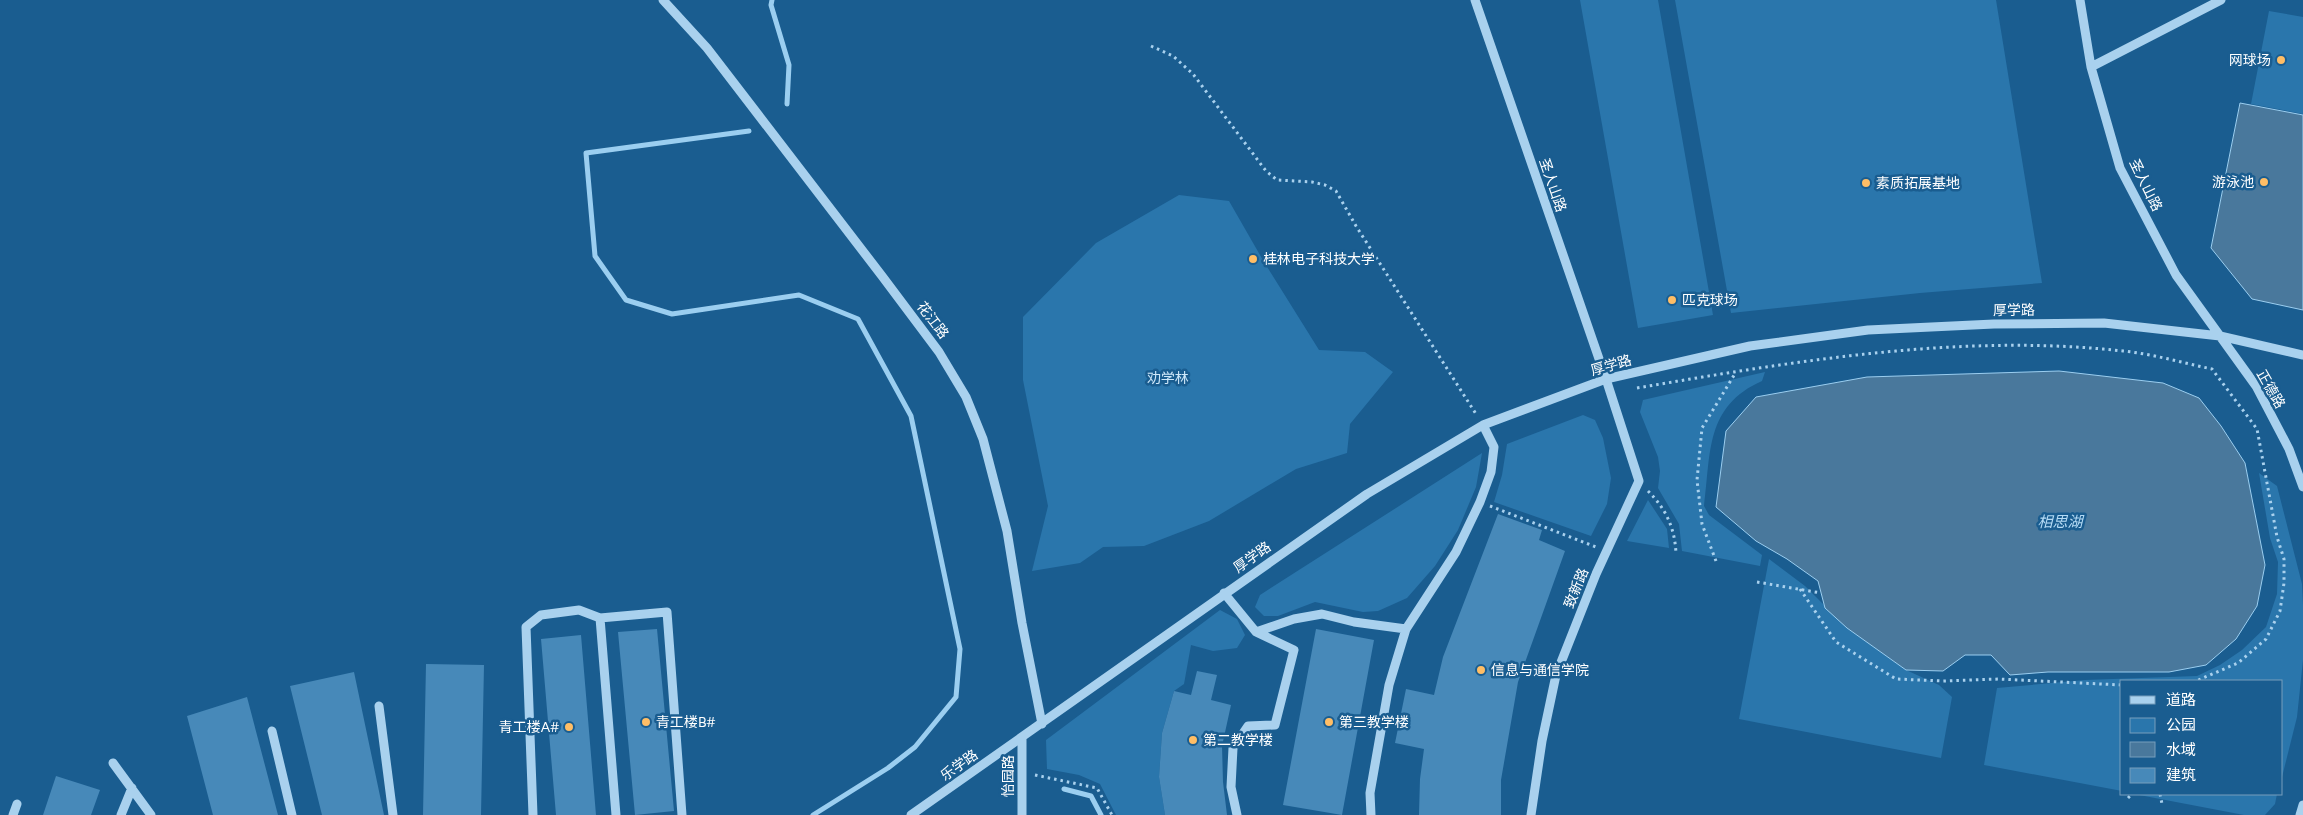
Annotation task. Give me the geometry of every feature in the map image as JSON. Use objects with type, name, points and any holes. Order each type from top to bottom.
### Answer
[{"type":"street","name":"花江路","points":[[663,0],[707,48],[882,276],[939,352],[966,397],[983,438],[1007,530],[1042,724]]},
{"type":"street","name":"圣人山路","points":[[1475,0],[1606,379]]},
{"type":"street","name":"圣人山路","points":[[2080,0],[2091,67],[2120,168],[2176,275],[2220,336]]},
{"type":"street","points":[[2091,67],[2221,0]]},
{"type":"street","name":"厚学路","points":[[1022,738],[1224,593],[1367,494],[1483,425],[1606,379],[1750,346],[1868,330],[1994,324],[2104,323],[2220,336],[2303,355]]},
{"type":"street","name":"正德路","points":[[2220,336],[2256,386],[2289,449],[2303,487]]},
{"type":"street","points":[[1606,379],[1639,481]]},
{"type":"street","points":[[1371,815],[1370,793],[1389,685],[1406,629],[1456,552],[1480,502],[1491,472],[1494,447],[1483,425]]},
{"type":"street","name":"致新路","points":[[1531,815],[1542,741],[1556,675],[1606,551],[1639,481]]},
{"type":"street","points":[[1224,593],[1256,632],[1294,650],[1275,725],[1248,726],[1233,748],[1231,787],[1237,815]]},
{"type":"street","points":[[533,815],[526,626],[541,615],[579,610],[600,618],[667,612],[682,815]]},
{"type":"street","points":[[1256,632],[1294,619],[1322,614],[1354,622],[1406,629]]},
{"type":"street","points":[[600,618],[616,815]]},
{"type":"street","points":[[379,706],[393,815]]},
{"type":"street","points":[[272,731],[292,815]]},
{"type":"street","name":"怡园路","points":[[1022,738],[1022,815]]},
{"type":"street","name":"乐学路","points":[[911,815],[1022,738]]},
{"type":"street","points":[[113,763],[152,815]]},
{"type":"street","points":[[120,815],[132,788]]},
{"type":"street","points":[[13,815],[17,804]]},
{"type":"street","points":[[2300,815],[2303,807]]},
{"type":"path","points":[[1151,46],[1173,56],[1193,74],[1266,171],[1277,180],[1312,182],[1325,185],[1336,191],[1361,234],[1483,425]]},
{"type":"path","points":[[1637,388],[1736,371],[1887,352],[1964,346],[2060,346],[2125,351],[2212,369],[2257,429],[2277,537],[2284,559],[2284,582],[2280,611],[2266,639],[2238,663],[2198,680]]},
{"type":"path","points":[[1716,561],[1702,524],[1698,489],[1702,428],[1736,371]]},
{"type":"path","points":[[1639,481],[1662,507],[1671,522],[1676,554]]},
{"type":"path","points":[[1480,502],[1606,551]]},
{"type":"path","points":[[1757,582],[1821,593]]},
{"type":"path","points":[[1800,590],[1836,642],[1896,679],[1943,681],[1999,679],[2120,686]]},
{"type":"path","points":[[1022,772],[1098,788],[1112,815]]},
{"type":"path","points":[[2128,798],[2131,795]]},
{"type":"path","points":[[2160,795],[2162,804]]},
{"type":"green space","points":[[1580,0],[1658,0],[1713,315],[1638,328]]},
{"type":"green space","name":"素质拓展基地","points":[[1675,0],[1996,0],[2042,283],[1920,293],[1731,313]]},
{"type":"green space","name":"网球场","points":[[2269,11],[2303,17],[2303,114],[2251,104]]},
{"type":"green space","name":"劝学林","points":[[1179,195],[1229,201],[1264,262],[1319,350],[1365,352],[1393,372],[1350,424],[1347,453],[1296,469],[1209,521],[1144,546],[1103,547],[1080,563],[1032,571],[1048,506],[1023,380],[1023,317],[1096,243]]},
{"type":"green space","points":[[1765,372],[1762,381],[1743,391],[1720,418],[1710,450],[1704,506],[1709,515],[1762,555],[1760,566],[1682,551],[1679,524],[1658,488],[1660,471],[1658,457],[1640,412],[1643,400]]},
{"type":"green space","points":[[1583,415],[1595,420],[1603,438],[1611,478],[1607,504],[1591,536],[1494,502],[1502,475],[1507,444]]},
{"type":"green space","points":[[1482,453],[1476,487],[1458,530],[1435,566],[1407,598],[1378,611],[1363,612],[1315,602],[1278,616],[1264,616],[1255,607],[1260,595]]},
{"type":"green space","points":[[2259,473],[2277,486],[2302,584],[2303,660],[2297,717],[2283,773],[2283,680],[2120,680],[2120,791],[1984,765],[1997,688],[2085,680],[2197,676],[2220,665],[2242,650],[2266,627],[2277,594],[2278,562],[2270,538]]},
{"type":"green space","points":[[1648,500],[1667,529],[1669,548],[1627,541]]},
{"type":"green space","points":[[1769,559],[1805,586],[1847,628],[1906,670],[1939,685],[1952,697],[1941,758],[1739,719]]},
{"type":"green space","points":[[1220,610],[1237,619],[1245,635],[1237,648],[1213,651],[1191,645],[1184,684],[1174,691],[1162,733],[1159,777],[1165,815],[1116,815],[1100,784],[1079,775],[1047,769],[1046,740]]},
{"type":"green space","points":[[2139,795],[2277,795],[2275,804],[2265,815],[2244,815]]},
{"type":"water","name":"游泳池","points":[[2240,103],[2303,115],[2303,310],[2252,299],[2211,248]]},
{"type":"water","name":"相思湖","points":[[2059,371],[2163,383],[2199,398],[2221,426],[2245,463],[2265,565],[2257,606],[2236,639],[2206,665],[2169,672],[2048,672],[2010,675],[1991,655],[1965,655],[1943,671],[1906,670],[1847,628],[1825,608],[1818,581],[1787,559],[1756,541],[1716,507],[1726,431],[1756,397],[1867,377]]},
{"type":"building","name":"信息与通信学院","points":[[1498,514],[1542,530],[1539,540],[1565,551],[1518,682],[1501,780],[1501,815],[1419,815],[1420,779],[1424,749],[1395,743],[1406,689],[1434,695],[1443,657]]},
{"type":"building","name":"青工楼B#","points":[[657,629],[674,811],[635,815],[618,632]]},
{"type":"building","name":"第三教学楼","points":[[1316,629],[1374,640],[1342,815],[1283,805]]},
{"type":"building","name":"青工楼A#","points":[[581,635],[596,815],[556,815],[541,639]]},
{"type":"building","points":[[426,664],[484,665],[481,815],[423,815]]},
{"type":"building","name":"第二教学楼","points":[[1197,671],[1217,675],[1211,700],[1231,705],[1222,746],[1223,782],[1227,815],[1165,815],[1159,777],[1162,733],[1174,691],[1191,695]]},
{"type":"building","points":[[354,672],[384,815],[322,815],[290,686]]},
{"type":"building","points":[[247,697],[278,815],[213,815],[187,716]]},
{"type":"building","points":[[56,776],[100,790],[91,815],[43,815]]},
{"type":"waterway","points":[[772,0],[771,5],[789,65],[787,104]]},
{"type":"waterway","points":[[749,131],[586,153],[595,256],[626,300],[672,314],[799,295],[858,319],[911,416],[960,649],[956,697],[915,747],[888,768],[813,815]]},
{"type":"waterway","points":[[1064,789],[1091,796],[1101,815]]},
{"type":"place","name":"网球场","points":[[2281,60]]},
{"type":"place","name":"游泳池","points":[[2264,182]]},
{"type":"place","name":"素质拓展基地","points":[[1866,183]]},
{"type":"place","name":"桂林电子科技大学","points":[[1253,259]]},
{"type":"place","name":"匹克球场","points":[[1672,300]]},
{"type":"place","name":"信息与通信学院","points":[[1481,670]]},
{"type":"place","name":"青工楼B#","points":[[646,722]]},
{"type":"place","name":"第三教学楼","points":[[1329,722]]},
{"type":"place","name":"青工楼A#","points":[[569,727]]},
{"type":"place","name":"第二教学楼","points":[[1193,740]]}]
